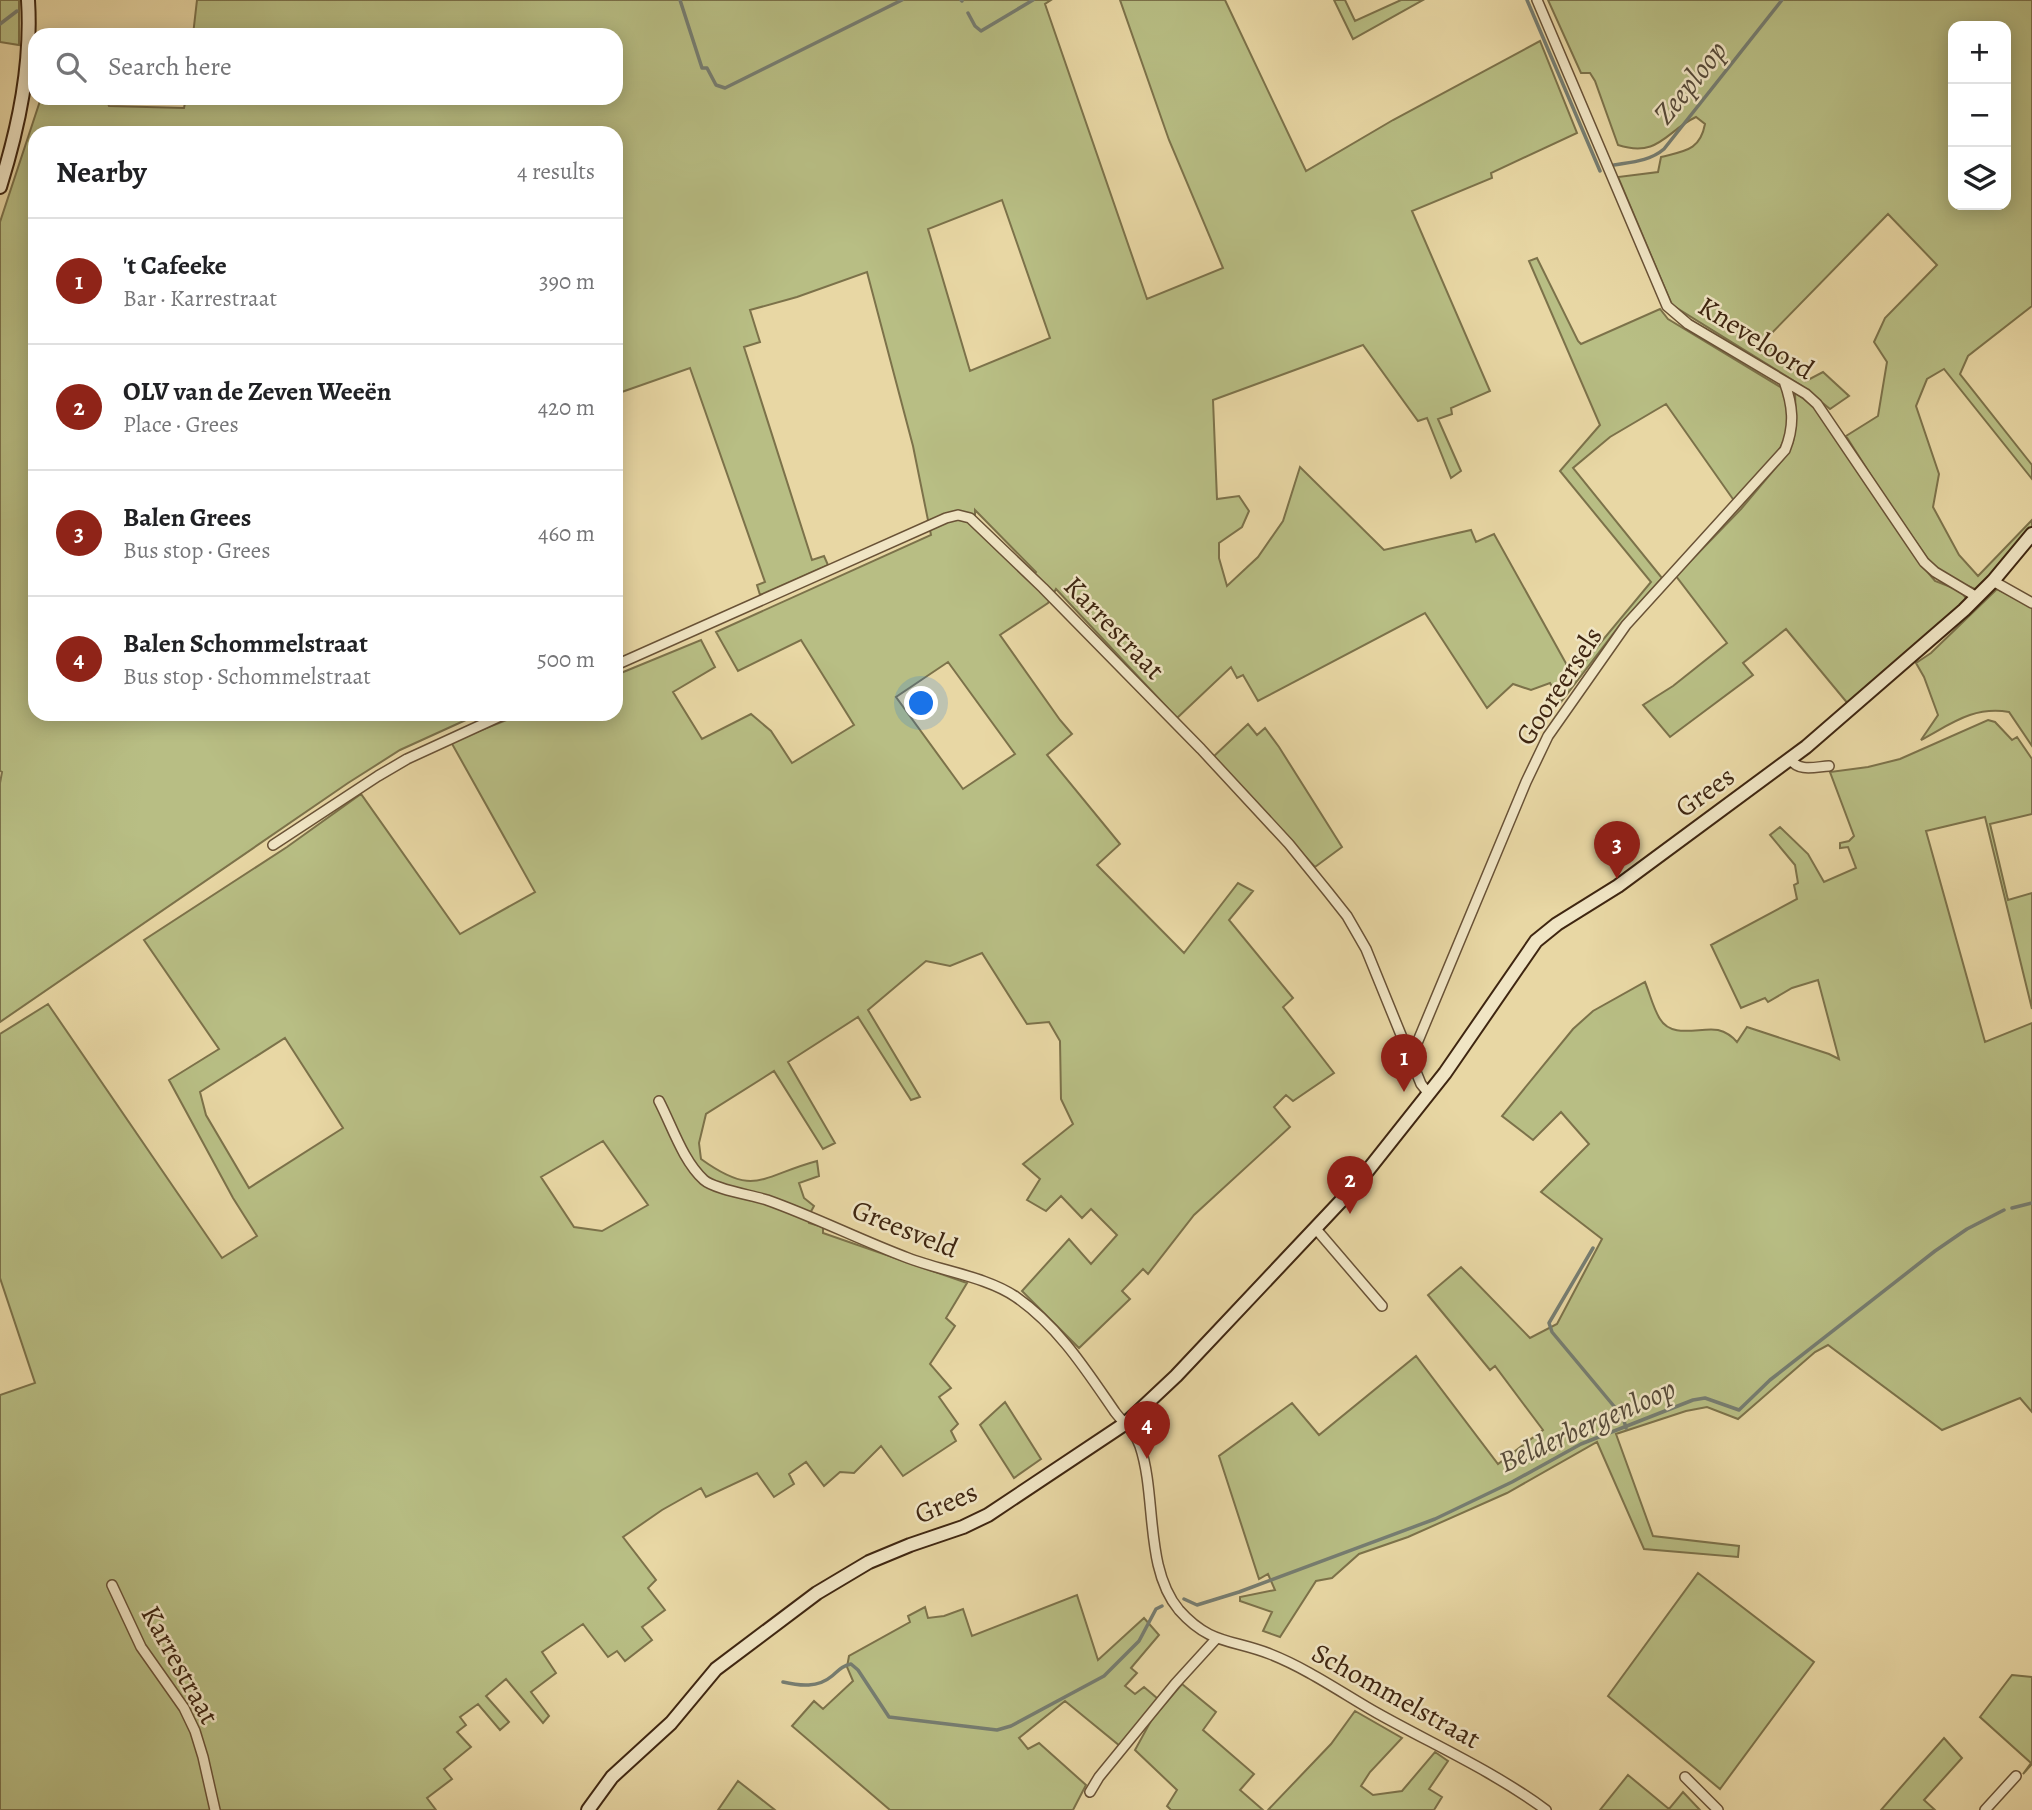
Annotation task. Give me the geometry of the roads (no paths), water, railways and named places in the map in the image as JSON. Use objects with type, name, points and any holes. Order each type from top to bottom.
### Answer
[{"type":"street","points":[[0,187],[15,135],[24,88],[27,0]]},
{"type":"street","name":"Kneveloord","points":[[1537,0],[1667,306],[1688,324],[1807,394],[1827,416],[1924,562],[1935,572],[1977,597]]},
{"type":"street","name":"Gooreersels","points":[[1409,1054],[1415,1048],[1526,782],[1548,736],[1626,625],[1785,450],[1792,422],[1784,381]]},
{"type":"street","name":"Karrestraat","points":[[623,662],[946,518],[958,515],[970,518],[1043,588],[1201,749],[1289,844],[1347,916],[1366,949],[1421,1084],[1429,1094]]},
{"type":"street","name":"Grees","points":[[588,1810],[612,1777],[671,1723],[716,1669],[817,1593],[869,1562],[909,1545],[964,1527],[988,1514],[1126,1423],[1176,1376],[1357,1184],[1429,1094],[1536,941],[1557,924],[1618,886],[1790,759],[1844,715],[1977,597],[2032,534]]},
{"type":"street","points":[[1993,581],[2032,603]]},
{"type":"street","points":[[273,845],[388,770],[491,721]]},
{"type":"street","points":[[1790,759],[1795,766],[1802,768],[1829,766]]},
{"type":"street","name":"Greesveld","points":[[659,1101],[695,1171],[706,1183],[751,1195],[820,1219],[905,1257],[990,1284],[1015,1296],[1062,1339],[1126,1423]]},
{"type":"street","points":[[1316,1229],[1382,1306]]},
{"type":"street","name":"Schommelstraat","points":[[1126,1423],[1140,1447],[1160,1575],[1168,1595],[1193,1623],[1216,1639],[1270,1654],[1307,1673],[1467,1760],[1546,1810]]},
{"type":"street","name":"Karrestraat","points":[[112,1585],[141,1647],[184,1708],[195,1731],[215,1810]]},
{"type":"street","points":[[1090,1792],[1099,1777],[1175,1684],[1216,1639]]},
{"type":"street","points":[[1985,1810],[2016,1776]]},
{"type":"street","points":[[1685,1777],[1718,1810]]},
{"type":"waterway","name":"Zeeploop","points":[[680,0],[702,68],[707,68],[716,85],[725,88],[902,0]]},
{"type":"waterway","name":"Zeeploop","points":[[968,13],[981,31],[1033,0]]},
{"type":"waterway","name":"Zeeploop","points":[[1527,0],[1600,171]]},
{"type":"waterway","name":"Zeeploop","points":[[1614,165],[1647,159],[1664,149],[1782,0]]},
{"type":"waterway","name":"Zeeploop","points":[[0,24],[17,11]]},
{"type":"waterway","name":"Belderbergenloop","points":[[2012,1208],[2032,1203]]},
{"type":"waterway","name":"Belderbergenloop","points":[[1184,1599],[1197,1605],[1239,1592],[1435,1519],[1512,1482],[1581,1444],[1693,1400],[1705,1398],[1739,1410],[1770,1380],[1935,1251],[1967,1229],[2004,1210]]},
{"type":"waterway","points":[[1593,1248],[1549,1323],[1552,1332],[1623,1417],[1626,1428]]},
{"type":"waterway","name":"Belderbergenloop","points":[[783,1682],[802,1685],[821,1683],[851,1664],[858,1670],[889,1717],[997,1730],[1011,1726],[1104,1676],[1139,1641],[1156,1609],[1162,1606]]},
{"type":"place","name":"Balen Grees","points":[[1617,879]]},
{"type":"place","name":"'t Cafeeke","points":[[1404,1092]]},
{"type":"place","name":"OLV van de Zeven Weeën","points":[[1350,1214]]},
{"type":"place","name":"Balen Schommelstraat","points":[[1147,1459]]}]
